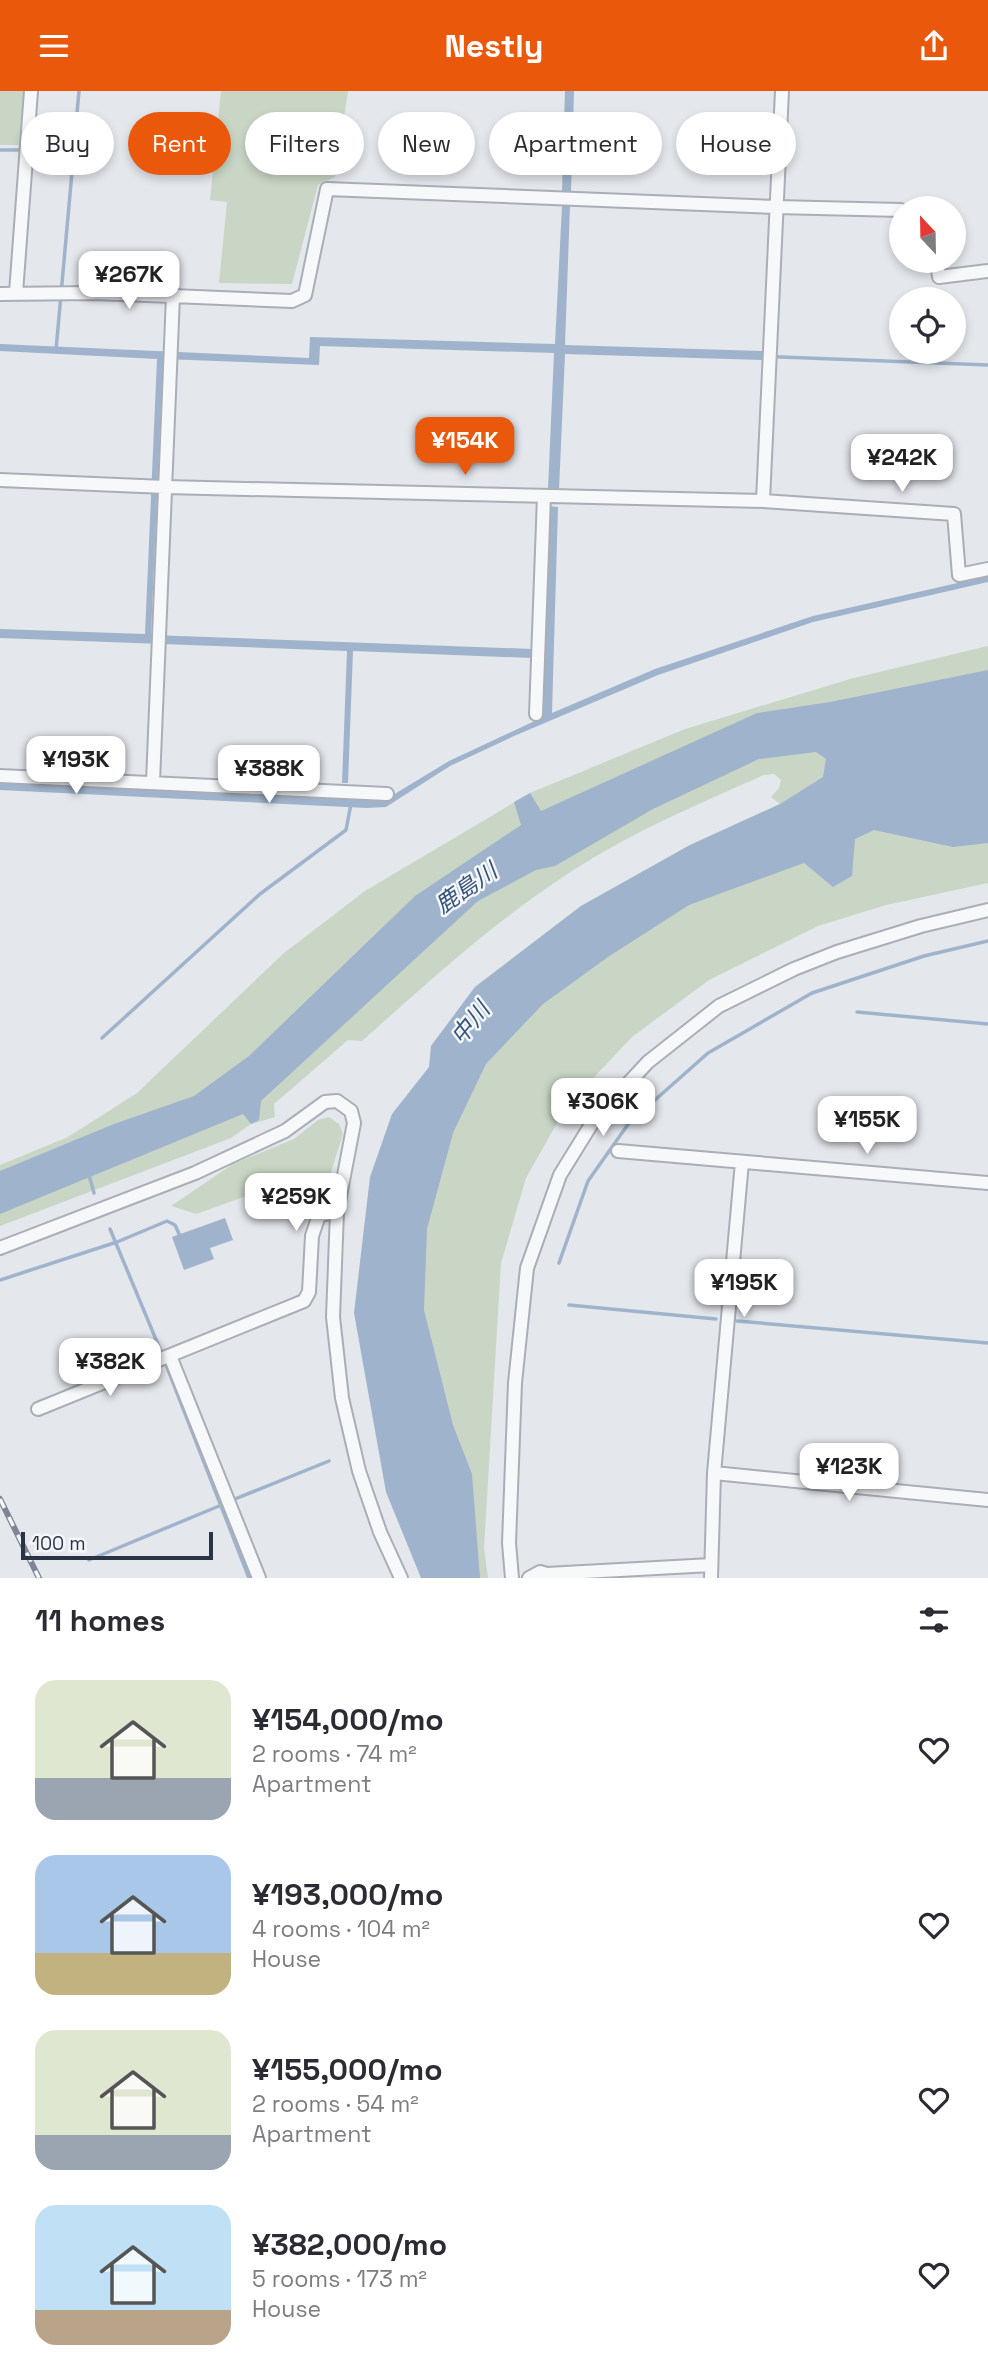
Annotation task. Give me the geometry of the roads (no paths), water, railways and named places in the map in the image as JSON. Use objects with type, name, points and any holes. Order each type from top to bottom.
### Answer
[{"type":"street","points":[[29,112],[30,91]]},
{"type":"street","points":[[763,501],[782,91]]},
{"type":"street","points":[[16,293],[24,175]]},
{"type":"street","points":[[0,294],[61,293],[292,301],[305,295],[327,189],[776,207],[889,209]]},
{"type":"street","points":[[938,273],[939,277],[988,271]]},
{"type":"street","points":[[153,782],[173,296]]},
{"type":"street","points":[[0,480],[165,487],[763,501],[954,514],[959,575],[988,569]]},
{"type":"street","points":[[536,714],[544,496]]},
{"type":"street","points":[[0,776],[387,794]]},
{"type":"street","points":[[512,1578],[509,1543],[515,1383],[527,1268],[559,1175],[594,1120],[648,1062],[719,1006],[794,969],[837,952],[920,926],[988,910]]},
{"type":"street","points":[[0,1248],[195,1173],[285,1131],[325,1101],[337,1101],[351,1111],[354,1123],[337,1212],[333,1317],[342,1398],[359,1471],[380,1532],[401,1578]]},
{"type":"street","points":[[618,1151],[988,1183]]},
{"type":"street","points":[[529,1578],[540,1572],[711,1572],[714,1473],[742,1162]]},
{"type":"street","points":[[38,1409],[304,1301],[309,1292],[313,1236],[319,1215],[337,1212]]},
{"type":"street","points":[[170,1356],[259,1578]]},
{"type":"street","points":[[714,1473],[988,1500]]},
{"type":"water","points":[[565,91],[574,91],[573,112],[564,112]]},
{"type":"water","points":[[562,175],[572,175],[571,192],[562,191]]},
{"type":"water","points":[[562,206],[570,206],[565,345],[762,351],[762,360],[565,354],[559,490],[548,489],[554,353],[320,346],[319,365],[163,359],[151,635],[532,649],[532,658],[353,651],[348,783],[342,783],[347,651],[0,638],[0,629],[145,634],[157,359],[0,351],[0,344],[309,358],[310,337],[555,344]]},
{"type":"water","points":[[548,506],[558,507],[552,713],[655,669],[813,616],[988,576],[988,582],[813,622],[658,675],[450,766],[386,807],[0,790],[0,781],[388,798],[449,761],[541,718]]},
{"type":"water","points":[[988,670],[988,843],[953,847],[874,830],[855,839],[852,876],[833,887],[804,863],[689,905],[608,957],[543,1004],[486,1064],[453,1133],[427,1229],[424,1310],[453,1425],[472,1474],[480,1578],[421,1578],[386,1492],[354,1313],[370,1177],[392,1114],[429,1067],[431,1046],[475,987],[581,906],[690,845],[780,804],[823,777],[826,759],[816,752],[759,759],[653,809],[555,866],[536,870],[478,901],[261,1101],[259,1120],[251,1124],[243,1114],[0,1214],[0,1171],[114,1124],[194,1096],[249,1056],[415,896],[521,825],[514,802],[530,793],[541,811],[757,713],[830,702]]},
{"type":"water","points":[[225,1218],[233,1240],[210,1248],[214,1259],[184,1270],[172,1237]]},
{"type":"waterway","points":[[77,112],[79,91]]},
{"type":"waterway","points":[[0,150],[21,150]]},
{"type":"waterway","points":[[56,350],[72,175]]},
{"type":"waterway","points":[[757,356],[988,365]]},
{"type":"waterway","points":[[102,1038],[260,894],[346,830],[351,804]]},
{"type":"waterway","points":[[559,1263],[588,1181],[629,1123],[708,1053],[812,993],[924,956],[988,941]]},
{"type":"waterway","points":[[857,1012],[988,1024]]},
{"type":"waterway","points":[[89,1175],[94,1193]]},
{"type":"waterway","points":[[0,1280],[117,1242],[167,1221],[175,1225],[180,1236]]},
{"type":"waterway","points":[[110,1229],[162,1354]]},
{"type":"waterway","points":[[569,1305],[716,1319]]},
{"type":"waterway","points":[[737,1321],[988,1343]]},
{"type":"waterway","points":[[165,1362],[249,1578]]},
{"type":"waterway","points":[[230,1501],[329,1461]]},
{"type":"waterway","points":[[89,1560],[219,1506]]},
{"type":"railway","points":[[0,1499],[39,1578]]},
{"type":"water label","name":"鹿島川","points":[[466,888]]},
{"type":"water label","name":"中川","points":[[470,1023]]}]
